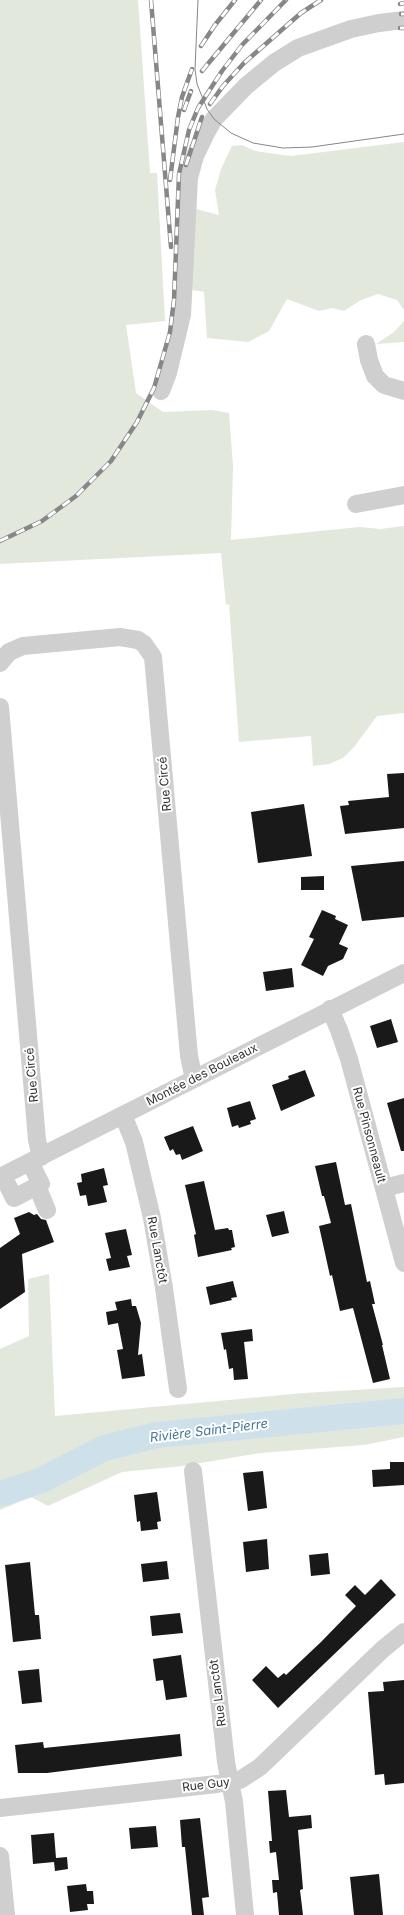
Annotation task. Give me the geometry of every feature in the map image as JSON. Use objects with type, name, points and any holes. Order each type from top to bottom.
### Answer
[{"type":"street","points":[[161,391],[168,373],[182,315],[189,178],[195,156],[214,119],[246,86],[274,63],[298,48],[351,28],[404,20]]},
{"type":"street","points":[[366,344],[369,360],[375,376],[384,385],[404,391]]},
{"type":"street","points":[[356,504],[404,496]]},
{"type":"street","name":"Rue Circé","points":[[0,663],[9,652],[22,646],[120,637],[138,640],[144,644],[153,657],[189,1056],[194,1079]]},
{"type":"street","name":"Rue Circé","points":[[0,707],[37,1140],[36,1159],[41,1184],[37,1186]]},
{"type":"street","name":"Montée des Bouleaux","points":[[2,1176],[330,1009],[404,973]]},
{"type":"street","name":"Rue Pinsonneault","points":[[330,1009],[339,1030],[348,1059],[404,1263]]},
{"type":"street","name":"Rue Lanctôt","points":[[123,1115],[134,1142],[152,1218],[164,1288],[178,1389]]},
{"type":"street","points":[[2,1176],[14,1198],[37,1186],[47,1210]]},
{"type":"street","points":[[384,1188],[404,1183]]},
{"type":"street","name":"Rue Lanctôt","points":[[193,1472],[226,1762],[234,1802],[245,1915]]},
{"type":"street","name":"Rue Guy","points":[[0,1808],[240,1780],[260,1767],[382,1649],[404,1632]]},
{"type":"street","points":[[0,1856],[6,1915]]},
{"type":"shaded area","points":[[0,0],[138,0],[150,173],[157,173],[165,321],[126,325],[136,393],[163,412],[212,410],[229,413],[233,466],[231,540],[359,527],[380,529],[404,526],[404,713],[377,716],[354,747],[343,758],[329,764],[313,766],[311,736],[239,742],[229,604],[226,605],[221,553],[0,564]]},
{"type":"shaded area","points":[[404,142],[404,310],[397,300],[378,294],[361,300],[344,311],[332,308],[319,311],[287,299],[269,331],[248,342],[207,338],[204,292],[187,289],[192,208],[219,215],[215,190],[221,169],[232,146],[242,145],[255,151],[291,156]]},
{"type":"shaded area","points":[[404,321],[404,342],[376,344],[394,332]]},
{"type":"shaded area","points":[[49,1274],[55,1416],[304,1393],[404,1387],[404,1437],[364,1445],[260,1453],[183,1466],[122,1472],[48,1506],[31,1497],[0,1510],[0,1349],[29,1336],[28,1279]]},
{"type":"building","points":[[404,773],[404,828],[345,834],[340,806],[349,805],[348,801],[389,797],[387,774]]},
{"type":"building","points":[[304,804],[312,856],[258,863],[251,812]]},
{"type":"building","points":[[404,861],[404,917],[362,921],[351,866]]},
{"type":"building","points":[[324,876],[324,890],[301,890],[301,877]]},
{"type":"building","points":[[322,910],[336,916],[335,919],[348,925],[339,944],[348,948],[343,959],[328,966],[323,976],[301,965],[314,939],[309,937]]},
{"type":"building","points":[[292,968],[294,987],[266,991],[263,972]]},
{"type":"building","points":[[391,1019],[398,1042],[377,1048],[370,1026]]},
{"type":"building","points":[[305,1070],[315,1096],[281,1111],[272,1085],[289,1079],[288,1076]]},
{"type":"building","points":[[404,1098],[404,1151],[401,1151],[387,1103]]},
{"type":"building","points":[[250,1101],[256,1119],[250,1121],[251,1124],[239,1128],[238,1125],[232,1127],[227,1108]]},
{"type":"building","points":[[193,1126],[203,1151],[182,1160],[180,1154],[176,1155],[173,1149],[170,1151],[164,1137]]},
{"type":"building","points":[[336,1162],[345,1205],[351,1204],[367,1282],[370,1281],[375,1304],[372,1304],[390,1379],[373,1383],[353,1308],[340,1311],[332,1275],[330,1276],[319,1226],[331,1223],[324,1196],[322,1196],[315,1166]]},
{"type":"building","points":[[104,1168],[108,1185],[103,1186],[107,1202],[88,1206],[86,1195],[80,1196],[77,1183],[82,1182],[81,1174]]},
{"type":"building","points":[[204,1181],[215,1230],[228,1228],[229,1230],[232,1230],[235,1247],[231,1248],[232,1250],[198,1257],[194,1235],[196,1234],[185,1185]]},
{"type":"building","points":[[284,1211],[289,1233],[272,1237],[266,1215]]},
{"type":"building","points":[[29,1212],[34,1215],[37,1214],[41,1219],[46,1220],[54,1242],[22,1254],[25,1292],[0,1309],[0,1248],[20,1234],[14,1218]]},
{"type":"building","points":[[126,1229],[132,1255],[127,1256],[130,1267],[109,1271],[106,1259],[111,1258],[105,1233]]},
{"type":"building","points":[[233,1281],[237,1297],[231,1298],[232,1300],[210,1305],[206,1287]]},
{"type":"building","points":[[131,1299],[132,1306],[136,1306],[141,1323],[138,1355],[142,1354],[145,1376],[122,1379],[117,1350],[123,1349],[118,1323],[108,1325],[106,1312],[117,1310],[115,1302]]},
{"type":"building","points":[[252,1329],[253,1341],[244,1342],[248,1379],[234,1380],[233,1368],[229,1369],[226,1349],[224,1350],[221,1333]]},
{"type":"building","points":[[390,1462],[404,1462],[404,1485],[373,1487],[372,1470],[390,1469]]},
{"type":"building","points":[[263,1471],[267,1508],[248,1511],[243,1473]]},
{"type":"building","points":[[157,1492],[161,1521],[157,1522],[158,1529],[141,1531],[140,1521],[137,1522],[134,1495]]},
{"type":"building","points":[[267,1539],[269,1569],[246,1572],[243,1542]]},
{"type":"building","points":[[328,1553],[330,1574],[311,1576],[309,1555]]},
{"type":"building","points":[[167,1561],[169,1579],[143,1582],[141,1564]]},
{"type":"building","points":[[30,1562],[35,1615],[39,1615],[41,1639],[13,1642],[5,1565]]},
{"type":"building","points":[[381,1579],[396,1595],[278,1708],[252,1680],[266,1666],[278,1678],[284,1673],[286,1675],[356,1606],[345,1595],[355,1585],[365,1595]]},
{"type":"building","points":[[180,1613],[183,1633],[152,1636],[150,1616]]},
{"type":"building","points":[[181,1655],[187,1697],[166,1700],[163,1680],[156,1681],[153,1659]]},
{"type":"building","points":[[39,1669],[42,1702],[22,1704],[18,1671]]},
{"type":"building","points":[[404,1680],[404,1783],[385,1785],[384,1774],[375,1775],[368,1692],[384,1691],[383,1682]]},
{"type":"building","points":[[180,1734],[182,1756],[47,1773],[18,1773],[15,1745],[43,1742],[44,1748]]},
{"type":"building","points":[[286,1790],[289,1817],[311,1815],[312,1828],[298,1830],[303,1889],[300,1890],[303,1915],[279,1915],[277,1892],[273,1893],[272,1880],[279,1880],[276,1852],[270,1853],[269,1841],[272,1841],[268,1791]]},
{"type":"building","points":[[200,1818],[209,1897],[202,1898],[204,1915],[192,1915],[185,1847],[182,1847],[180,1820]]},
{"type":"building","points":[[156,1826],[158,1847],[131,1849],[129,1828]]},
{"type":"building","points":[[54,1833],[56,1858],[67,1857],[68,1869],[55,1871],[54,1862],[33,1864],[31,1835]]},
{"type":"building","points":[[379,1874],[383,1915],[354,1915],[350,1877]]},
{"type":"building","points":[[86,1884],[87,1891],[93,1891],[94,1904],[87,1904],[88,1910],[70,1912],[67,1886]]},
{"type":"waterway","name":"Rivière Saint-Pierre","points":[[0,1494],[40,1481],[104,1448],[157,1435],[404,1411]]},
{"type":"tram line","points":[[198,0],[195,69],[197,84],[207,109],[214,119],[231,133],[253,143],[283,148],[312,147],[404,134]]},
{"type":"railway","points":[[151,0],[171,247]]},
{"type":"railway","points":[[201,46],[215,25],[235,0]]},
{"type":"railway","points":[[202,71],[261,0]]},
{"type":"railway","points":[[0,541],[42,521],[76,496],[111,461],[137,422],[154,388],[170,332],[174,300],[179,174],[189,130],[198,108],[222,71],[242,45],[286,0]]},
{"type":"railway","points":[[210,104],[223,86],[244,63],[301,13],[321,0]]},
{"type":"railway","points":[[400,4],[404,3]]},
{"type":"railway","points":[[170,180],[178,117],[182,97],[192,69]]},
{"type":"railway","points":[[184,110],[191,91]]},
{"type":"railway","points":[[186,165],[202,117]]}]
